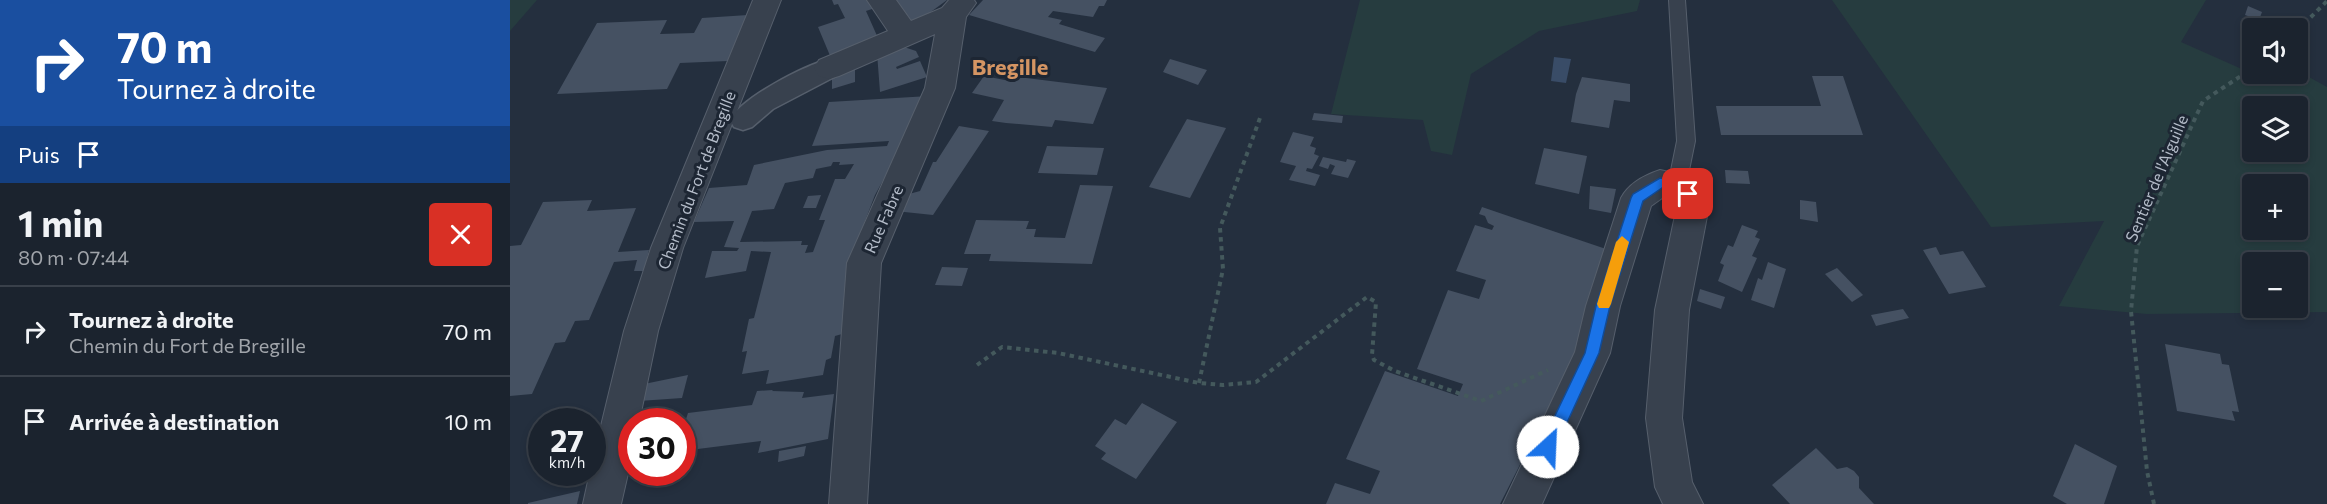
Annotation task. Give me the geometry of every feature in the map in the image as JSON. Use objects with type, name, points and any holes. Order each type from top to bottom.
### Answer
[{"type":"street","name":"Chemin du Fort de Bregille","points":[[602,504],[641,331],[667,248],[767,0]]},
{"type":"street","points":[[881,0],[906,36]]},
{"type":"street","name":"Rue Fabre","points":[[742,120],[764,102],[829,68],[906,36],[959,7]]},
{"type":"street","name":"Rue Fabre","points":[[848,504],[864,263],[940,88],[959,7]]},
{"type":"street","points":[[1522,504],[1592,353],[1603,306],[1637,198],[1660,183],[1677,184],[1688,194],[1693,206],[1672,310],[1664,418],[1674,487],[1684,504]]},
{"type":"lane","points":[[1677,0],[1686,141],[1677,184]]},
{"type":"path","points":[[2308,20],[2327,1]]},
{"type":"path","name":"Sentier de l'Aiguille","points":[[2154,504],[2147,471],[2132,311],[2137,246],[2203,101],[2242,75]]},
{"type":"path","points":[[1199,383],[1223,269],[1220,228],[1260,118]]},
{"type":"path","points":[[977,365],[1002,347],[1058,353],[1199,383],[1223,385],[1256,381],[1366,297],[1376,302],[1372,355],[1374,360],[1395,371],[1481,401],[1555,366]]},
{"type":"green space","points":[[510,0],[537,0],[510,31]]},
{"type":"green space","points":[[1360,0],[1640,0],[1637,11],[1539,31],[1471,74],[1452,155],[1431,151],[1423,120],[1331,114]]},
{"type":"green space","points":[[1832,0],[2206,0],[2181,42],[2242,69],[2242,84],[2308,84],[2308,77],[2327,87],[2327,312],[2308,312],[2308,252],[2242,252],[2242,313],[2147,314],[2059,306],[2104,221],[1991,227]]},
{"type":"water","points":[[1554,57],[1571,59],[1566,83],[1551,81]]},
{"type":"building","points":[[832,0],[876,0],[881,6],[866,11],[878,38],[831,58],[818,27],[845,18],[838,4],[834,5]]},
{"type":"building","points":[[889,0],[947,0],[909,28]]},
{"type":"building","points":[[983,0],[1107,0],[1104,6],[1099,6],[1093,17],[1053,11],[1048,17],[1062,20],[1059,24],[1105,38],[1095,52],[969,15]]},
{"type":"building","points":[[2248,6],[2262,12],[2260,18],[2245,15]]},
{"type":"building","points":[[748,15],[728,61],[680,63],[667,89],[557,94],[597,23],[667,20],[660,34],[694,33],[702,18]]},
{"type":"building","points":[[898,45],[916,51],[919,57],[896,67],[897,69],[920,61],[927,77],[880,92],[877,53]]},
{"type":"building","points":[[1170,59],[1207,70],[1198,85],[1163,72]]},
{"type":"building","points":[[855,62],[855,82],[832,89],[832,72]]},
{"type":"building","points":[[984,76],[1015,82],[1018,77],[1107,88],[1093,124],[1055,120],[1052,127],[1006,123],[992,121],[1004,100],[972,93]]},
{"type":"building","points":[[1812,76],[1843,76],[1863,135],[1721,135],[1716,106],[1821,106]]},
{"type":"building","points":[[1582,77],[1630,84],[1630,102],[1614,100],[1609,128],[1571,122]]},
{"type":"building","points":[[929,96],[875,195],[853,252],[842,334],[835,336],[831,358],[826,360],[823,375],[766,384],[769,370],[742,374],[747,351],[742,352],[749,319],[754,318],[771,252],[751,251],[746,271],[705,278],[712,251],[737,251],[739,248],[724,247],[734,221],[694,222],[709,188],[747,185],[754,165],[827,150],[887,146],[889,141],[812,146],[829,102]],"holes":[[[833,162],[840,162],[839,165],[854,164],[845,179],[835,179],[819,220],[825,220],[813,252],[805,253],[808,245],[801,245],[802,241],[740,242],[752,211],[774,209],[785,183],[813,178],[816,169],[831,166]]]},
{"type":"building","points":[[1314,113],[1343,116],[1342,123],[1312,120]]},
{"type":"building","points":[[1187,119],[1226,128],[1190,198],[1149,187]]},
{"type":"building","points":[[959,126],[989,131],[933,215],[895,211],[909,194],[920,191],[933,162],[936,162]]},
{"type":"building","points":[[1293,132],[1314,137],[1310,146],[1316,148],[1314,154],[1319,156],[1312,169],[1307,168],[1306,171],[1320,175],[1315,186],[1289,180],[1296,166],[1280,162]]},
{"type":"building","points":[[1047,146],[1104,148],[1097,175],[1038,173]]},
{"type":"building","points":[[1544,148],[1587,156],[1579,194],[1535,184]]},
{"type":"building","points":[[1323,157],[1346,162],[1347,159],[1356,161],[1348,178],[1331,174],[1335,166],[1330,164],[1328,169],[1319,166]]},
{"type":"building","points":[[1725,170],[1748,171],[1750,184],[1726,183]]},
{"type":"building","points":[[1080,185],[1113,186],[1092,264],[989,261],[991,254],[964,254],[976,220],[1029,221],[1026,229],[1036,229],[1034,237],[1065,238]]},
{"type":"building","points":[[1590,186],[1616,189],[1611,213],[1589,209]]},
{"type":"building","points":[[821,195],[816,208],[803,208],[808,196]]},
{"type":"building","points":[[592,200],[587,211],[636,208],[618,252],[649,250],[644,271],[634,271],[637,260],[614,262],[589,320],[575,321],[565,342],[555,343],[532,394],[510,396],[510,246],[521,245],[543,202]]},
{"type":"building","points":[[1800,200],[1816,202],[1818,222],[1800,219]]},
{"type":"building","points":[[1482,207],[1606,249],[1577,352],[1500,504],[1326,504],[1335,483],[1370,494],[1380,471],[1346,459],[1385,371],[1458,396],[1463,384],[1417,369],[1448,290],[1479,299],[1486,280],[1456,271],[1475,225],[1492,230],[1494,226],[1488,223],[1485,216],[1479,214]]},
{"type":"building","points":[[1742,225],[1758,231],[1755,237],[1760,239],[1752,256],[1757,258],[1742,292],[1718,281],[1724,265],[1720,263],[1728,245],[1733,247]]},
{"type":"building","points":[[1936,247],[1940,255],[1963,251],[1986,287],[1949,294],[1923,250]]},
{"type":"building","points":[[1768,262],[1786,269],[1774,308],[1751,300],[1758,278],[1762,280]]},
{"type":"building","points":[[942,267],[968,268],[962,286],[935,285]]},
{"type":"building","points":[[1837,268],[1863,295],[1852,302],[1825,274]]},
{"type":"building","points":[[1700,289],[1725,297],[1721,309],[1697,301]]},
{"type":"building","points":[[1903,309],[1909,318],[1876,326],[1871,315]]},
{"type":"building","points":[[2165,344],[2220,354],[2222,364],[2229,365],[2239,412],[2232,411],[2235,421],[2177,411]]},
{"type":"building","points":[[688,375],[682,398],[639,401],[644,384]]},
{"type":"building","points":[[757,391],[804,392],[802,398],[834,394],[828,439],[758,453],[761,441],[696,449],[696,412],[752,405]]},
{"type":"building","points":[[1142,403],[1177,422],[1136,479],[1101,459],[1106,453],[1095,446],[1115,419],[1126,425]]},
{"type":"building","points":[[2075,444],[2117,466],[2104,504],[2067,504],[2053,496]]},
{"type":"building","points":[[806,446],[804,456],[778,462],[779,451]]},
{"type":"building","points":[[1816,448],[1837,469],[1847,467],[1854,471],[1859,477],[1859,488],[1874,504],[1790,504],[1772,485]]},
{"type":"building","points":[[580,491],[577,504],[528,504],[528,503]]},
{"type":"slow traffic","points":[[1604,304],[1622,242]]},
{"type":"district","name":"Bregille","points":[[1010,66]]},
{"type":"route","points":[[1548,447],[1592,353],[1603,306],[1637,198],[1660,183],[1677,184],[1688,194]]}]
